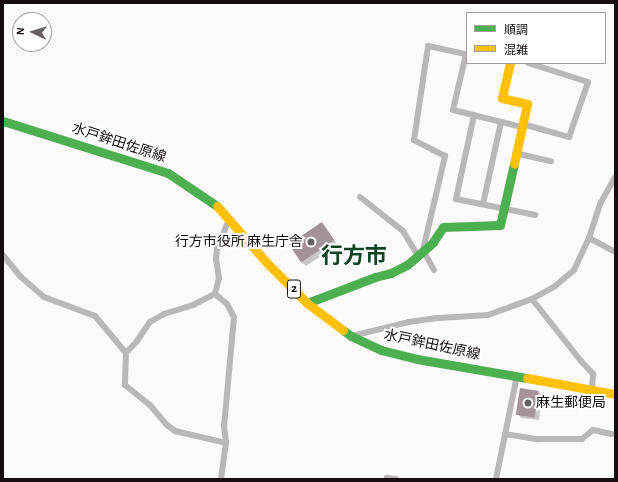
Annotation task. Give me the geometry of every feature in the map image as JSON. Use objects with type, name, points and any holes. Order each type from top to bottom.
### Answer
[{"type":"main road","points":[[307,303],[391,273],[407,265],[433,242],[443,227],[500,225],[527,104],[502,98],[510,64]]},
{"type":"main road","name":"水戸鉾田佐原線","points":[[3,121],[168,173],[216,206],[267,264],[307,303],[351,336],[381,350],[417,359],[615,394]]},
{"type":"street","points":[[421,253],[445,156],[414,140],[428,46],[466,54]]},
{"type":"street","points":[[466,58],[453,110],[521,127],[526,125],[569,137],[588,82],[531,64]]},
{"type":"street","points":[[474,115],[456,199],[535,215]]},
{"type":"street","points":[[482,204],[500,122]]},
{"type":"street","points":[[515,153],[551,161]]},
{"type":"street","points":[[351,336],[409,322],[439,318],[488,315],[532,299],[556,286],[574,270],[589,238],[600,204],[615,177]]},
{"type":"street","points":[[360,197],[403,230],[434,270]]},
{"type":"street","points":[[226,442],[176,431],[167,425],[150,405],[125,385],[126,354],[150,322],[164,314],[193,306],[215,294],[219,278],[216,260],[217,248],[229,220]]},
{"type":"street","points":[[589,238],[615,252]]},
{"type":"street","points":[[3,255],[21,277],[44,297],[95,316],[126,354]]},
{"type":"street","points":[[215,294],[227,304],[234,317],[224,426],[226,442],[221,479]]},
{"type":"street","points":[[532,299],[593,374],[592,390]]},
{"type":"street","points":[[496,479],[517,376]]},
{"type":"street","points":[[505,434],[538,438],[582,439],[593,430],[612,434]]},
{"type":"street","points":[[387,479],[396,479]]},
{"type":"building","name":"行方市役所 麻生庁舎","points":[[322,222],[334,240],[301,263],[289,244]]},
{"type":"building","points":[[520,388],[539,391],[535,418],[516,415]]},
{"type":"traffic: fast","points":[[3,121],[168,173],[217,206]]},
{"type":"traffic: fast","points":[[307,303],[375,277],[391,273],[407,265],[433,242],[443,227],[500,225],[514,164]]},
{"type":"traffic: fast","points":[[343,330],[351,336],[381,350],[417,359],[527,378]]},
{"type":"traffic: slow","points":[[510,64],[502,98],[527,104],[514,164]]},
{"type":"traffic: slow","points":[[217,206],[267,263],[307,303],[343,330]]},
{"type":"traffic: slow","points":[[527,378],[615,394]]},
{"type":"place","name":"行方市役所 麻生庁舎","points":[[311,242]]},
{"type":"place","name":"麻生郵便局","points":[[528,403]]},
{"type":"district","name":"行方市","points":[[354,257]]}]
